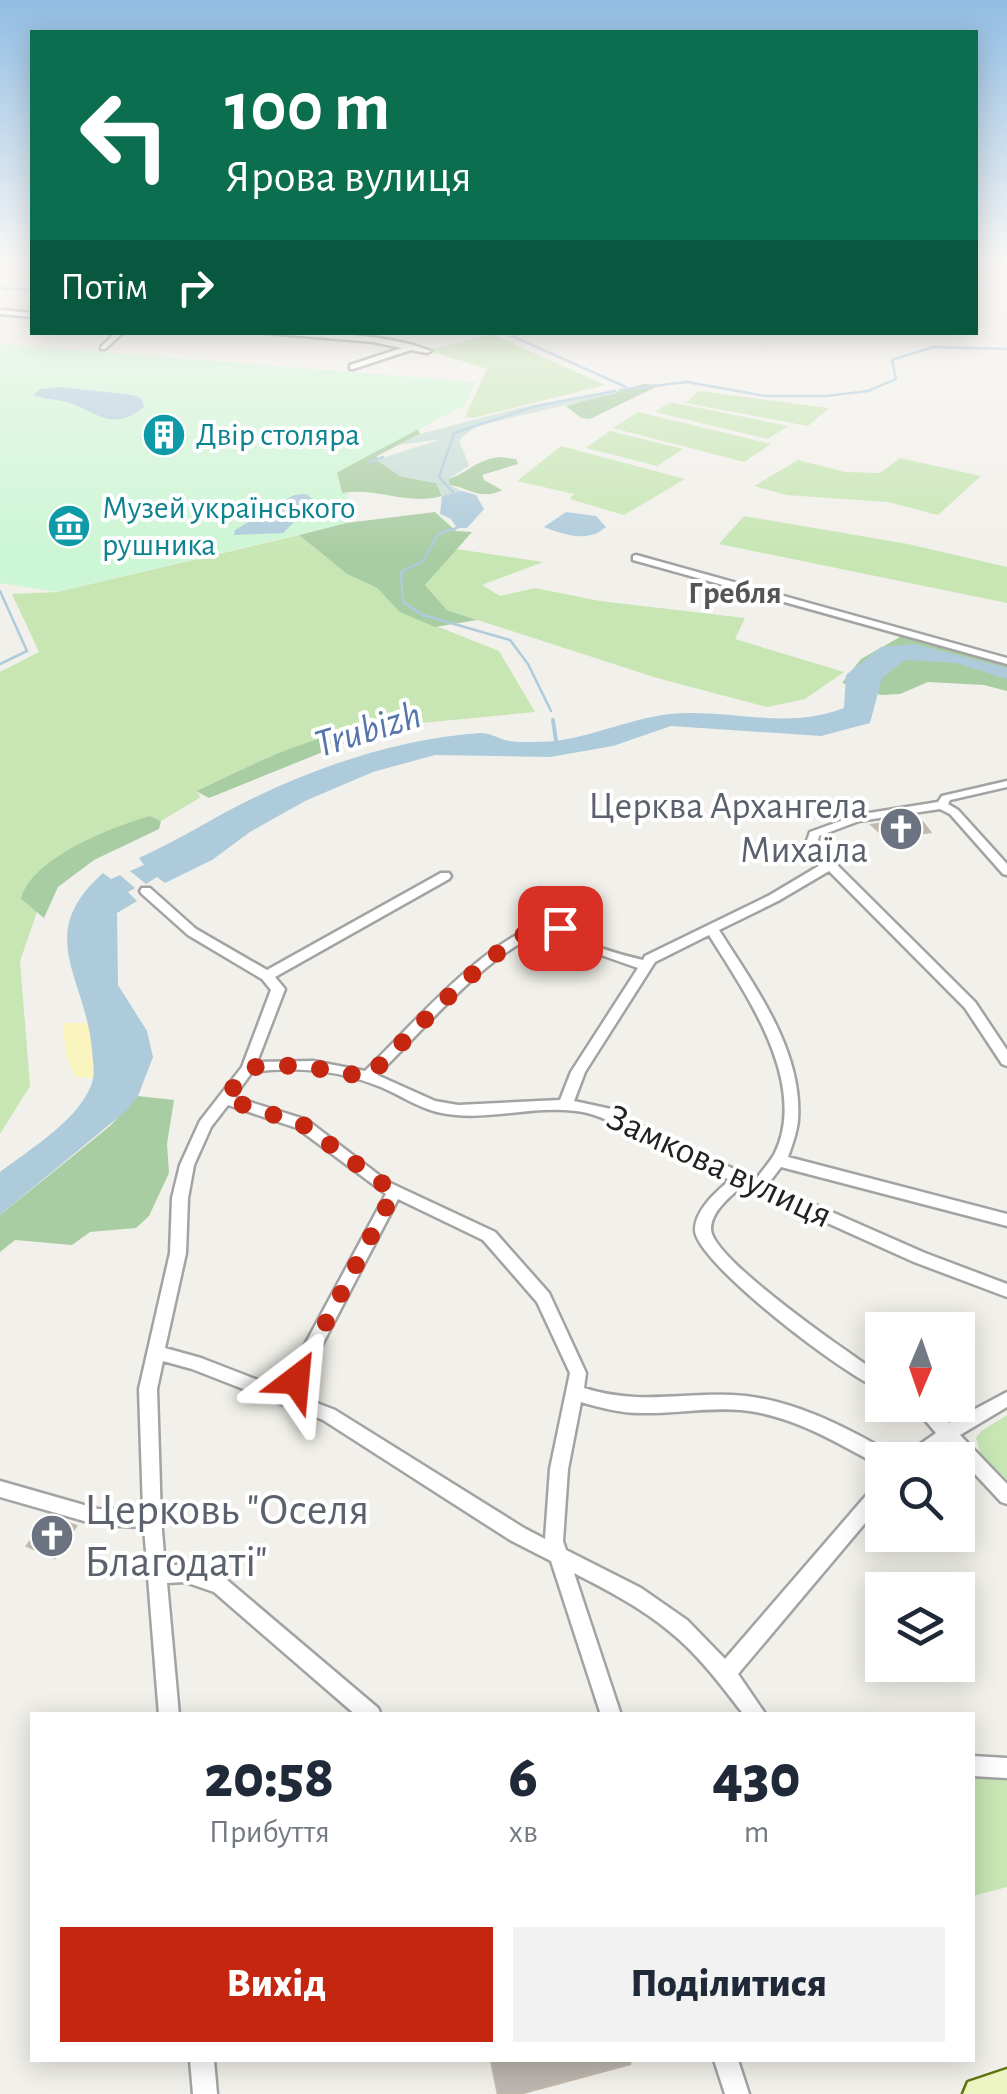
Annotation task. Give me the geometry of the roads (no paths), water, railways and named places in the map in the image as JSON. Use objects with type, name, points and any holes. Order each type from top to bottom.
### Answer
[{"type":"main road","points":[[980,2094],[1007,2086]]},
{"type":"street","points":[[352,367],[374,360]]},
{"type":"street","points":[[636,558],[1007,661]]},
{"type":"street","points":[[942,805],[946,798],[956,794],[1007,784]]},
{"type":"street","points":[[1007,871],[954,812],[942,805],[857,818],[818,831],[812,846],[970,1005],[1007,1062]]},
{"type":"street","points":[[566,1104],[578,1072],[644,965],[667,948],[790,890],[828,866]]},
{"type":"street","points":[[266,976],[445,876]]},
{"type":"street","points":[[146,891],[192,932],[266,976],[276,984],[278,995],[248,1068],[198,1140],[185,1172],[178,1253],[147,1397],[152,1519],[169,1712]]},
{"type":"street","points":[[540,896],[554,922],[606,953],[644,965]]},
{"type":"street","points":[[367,1077],[507,944],[536,926],[554,922]]},
{"type":"street","points":[[712,929],[755,996],[788,1078],[790,1127],[781,1161],[759,1186]]},
{"type":"street","name":"Замкова вулиця","points":[[248,1068],[294,1064],[367,1077],[426,1103],[455,1110],[566,1104],[606,1113],[662,1144],[897,1248],[1007,1291]]},
{"type":"street","points":[[225,1099],[302,1124],[394,1192],[478,1229],[498,1243],[535,1286],[576,1362],[576,1393],[555,1499],[557,1556],[609,1712]]},
{"type":"street","points":[[781,1161],[1007,1220]]},
{"type":"street","points":[[742,1177],[707,1216],[702,1232],[711,1248],[817,1340],[865,1372]]},
{"type":"street","points":[[286,1397],[394,1192]]},
{"type":"street","points":[[156,1352],[286,1397],[348,1426],[443,1489],[557,1556],[608,1579],[659,1609],[725,1674],[754,1712]]},
{"type":"street","points":[[576,1393],[610,1405],[634,1408],[749,1403],[842,1436],[865,1449]]},
{"type":"street","points":[[936,1442],[1007,1399]]},
{"type":"street","points":[[939,1422],[1007,1496]]},
{"type":"street","points":[[0,1489],[98,1517],[152,1519]]},
{"type":"street","points":[[725,1674],[865,1510]]},
{"type":"street","points":[[156,1575],[186,1573],[220,1586],[367,1712]]},
{"type":"street","points":[[975,1766],[1007,1768]]},
{"type":"street","points":[[202,2062],[205,2094]]},
{"type":"street","points":[[727,2062],[737,2094]]},
{"type":"waterway","points":[[565,360],[626,387]]},
{"type":"waterway","points":[[620,390],[687,382],[765,396],[826,396],[868,391],[896,379],[893,360]]},
{"type":"waterway","points":[[453,492],[439,477],[454,433],[536,406],[615,391]]},
{"type":"waterway","points":[[369,462],[383,457]]},
{"type":"waterway","points":[[457,528],[438,534],[423,561],[401,572],[403,602],[423,615],[510,640],[528,664],[551,711]]},
{"type":"waterway","points":[[0,591],[27,651],[0,664]]},
{"type":"waterway","points":[[553,720],[556,741]]},
{"type":"place","name":"Двір столяра","points":[[164,435]]},
{"type":"place","name":"Музей українського рушника","points":[[69,526]]},
{"type":"place","name":"Церква Архангела Михаїла","points":[[901,829]]},
{"type":"place","name":"Церковь \"Оселя Благодаті\"","points":[[52,1536]]},
{"type":"district","name":"Гребля","points":[[735,593]]},
{"type":"water label","name":"Trubizh","points":[[368,730]]}]
